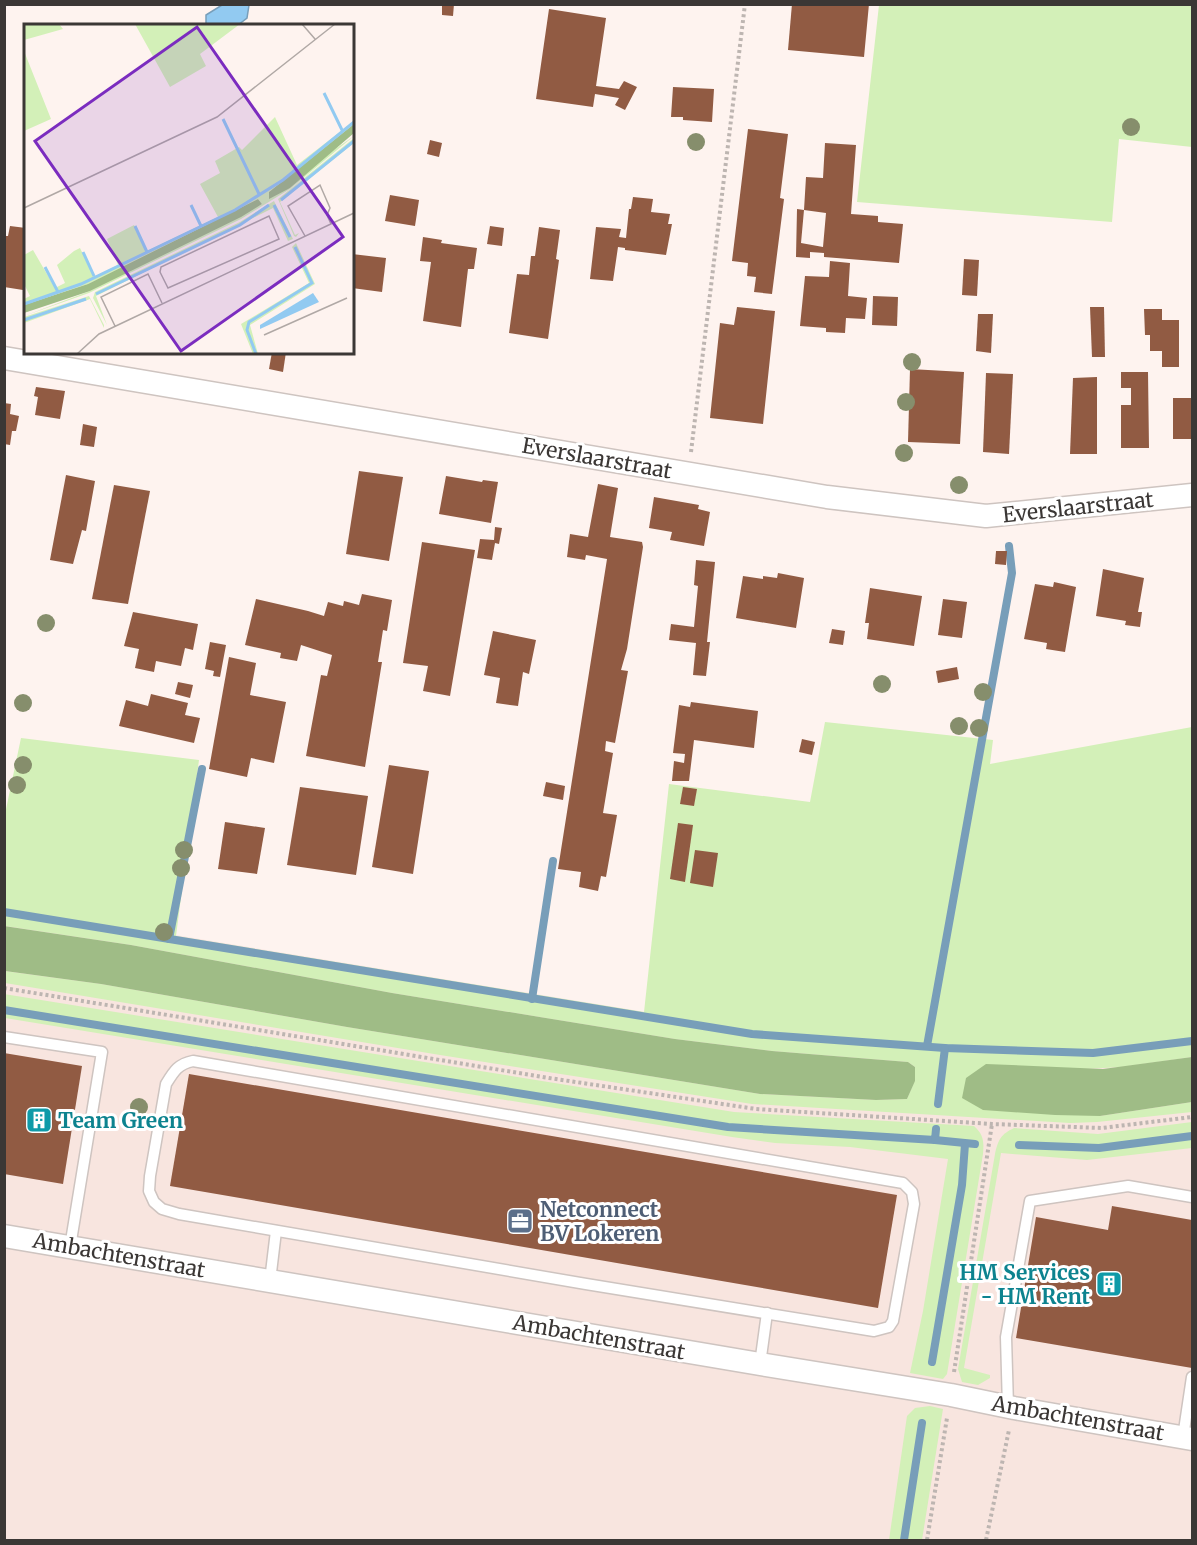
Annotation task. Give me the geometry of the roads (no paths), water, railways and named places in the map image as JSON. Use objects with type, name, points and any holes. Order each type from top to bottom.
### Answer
[{"type":"street","name":"Everslaarstraat","points":[[4,358],[827,496],[986,516],[1192,495]]},
{"type":"street","name":"Ambachtenstraat","points":[[4,1236],[951,1395],[1188,1438]]},
{"type":"lane","points":[[4,1037],[102,1053],[70,1247]]},
{"type":"lane","points":[[193,1061],[873,1178],[903,1184],[912,1192],[913,1217],[895,1313],[888,1327],[874,1330],[766,1313],[276,1231],[162,1209],[154,1202],[149,1191],[166,1084],[173,1071],[181,1063],[193,1061]]},
{"type":"lane","points":[[1011,1407],[1006,1337],[1030,1201],[1128,1186],[1192,1197]]},
{"type":"lane","points":[[270,1281],[276,1231]]},
{"type":"lane","points":[[760,1364],[766,1313]]},
{"type":"lane","points":[[1188,1438],[1192,1377]]},
{"type":"water","points":[[222,5],[249,5],[247,18],[239,24],[206,24],[206,15]]},
{"type":"waterway","points":[[927,1046],[1012,573],[1009,546]]},
{"type":"waterway","points":[[169,939],[202,769]]},
{"type":"waterway","points":[[532,999],[553,861]]},
{"type":"waterway","points":[[4,912],[752,1034],[945,1048],[1093,1053],[1192,1041]]},
{"type":"waterway","points":[[4,1010],[728,1127],[935,1140],[936,1129]]},
{"type":"waterway","points":[[938,1104],[945,1048]]},
{"type":"waterway","points":[[1019,1145],[1099,1148],[1192,1136]]},
{"type":"waterway","points":[[935,1140],[975,1144]]},
{"type":"waterway","points":[[932,1362],[962,1185],[965,1144]]},
{"type":"waterway","points":[[904,1540],[922,1423]]},
{"type":"place","name":"Team Green","points":[[39,1120]]},
{"type":"place","name":"Netconnect BV Lokeren","points":[[520,1221]]},
{"type":"place","name":"HM Services - HM Rent","points":[[1109,1284]]}]
